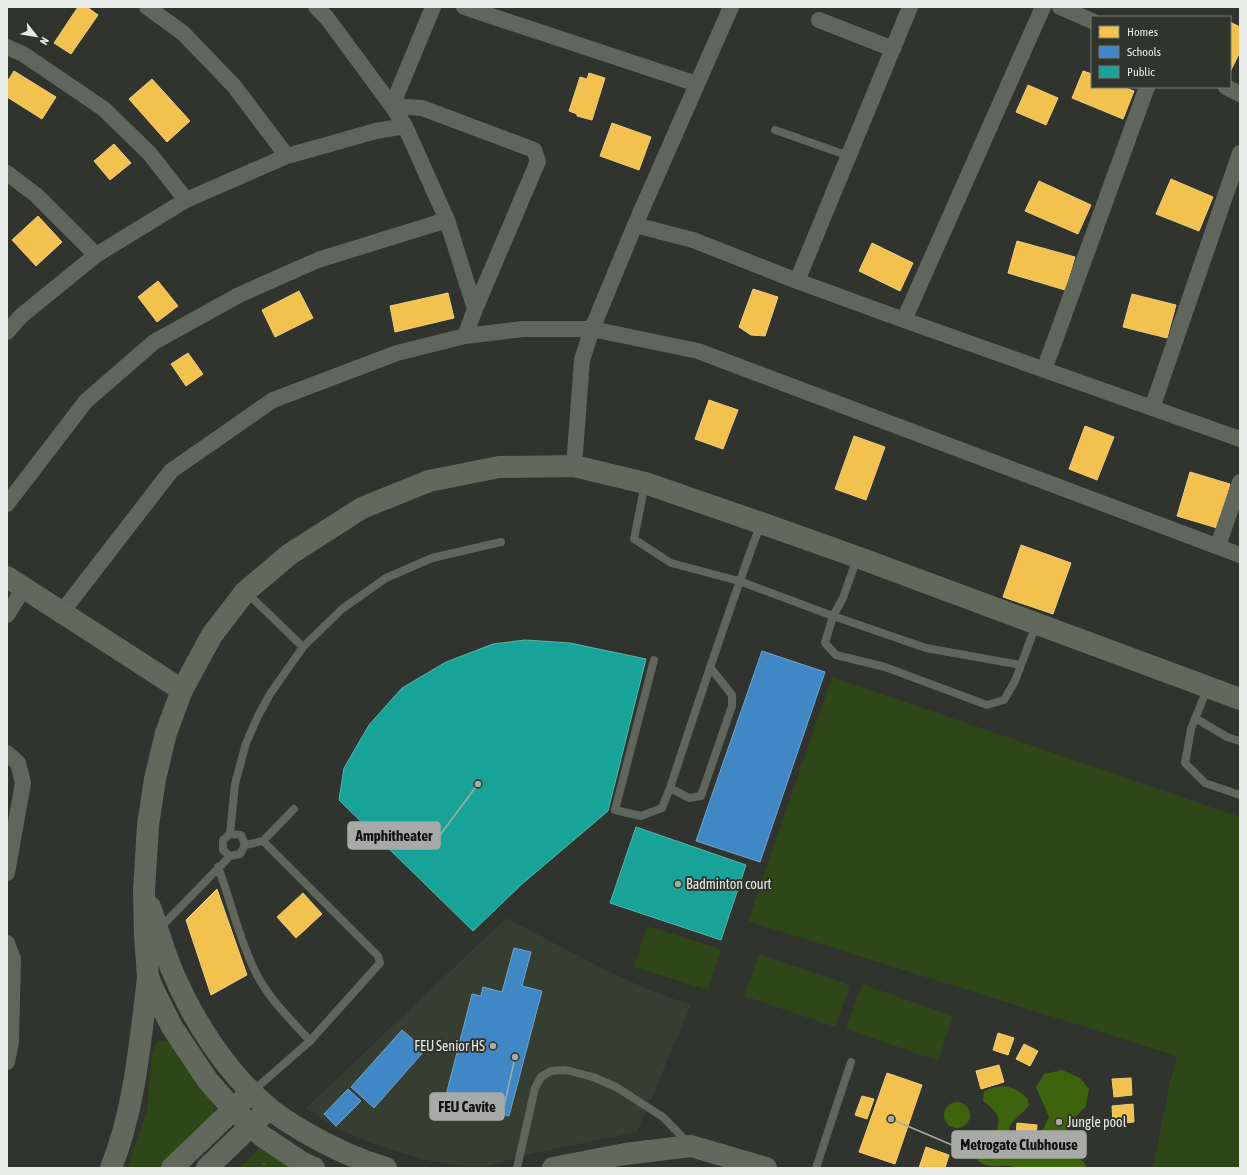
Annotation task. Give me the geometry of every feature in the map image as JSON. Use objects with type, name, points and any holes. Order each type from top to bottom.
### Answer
[{"type":"street","points":[[147,7],[183,33],[234,86],[287,156]]},
{"type":"street","points":[[316,7],[327,18],[405,126],[447,220],[475,309]]},
{"type":"street","points":[[392,106],[433,7]]},
{"type":"street","points":[[464,7],[697,84]]},
{"type":"street","points":[[574,466],[582,360],[592,329],[635,225],[731,7]]},
{"type":"street","points":[[797,281],[910,7]]},
{"type":"street","points":[[904,320],[1043,7]]},
{"type":"street","points":[[1060,7],[1091,21]]},
{"type":"street","points":[[818,20],[893,50]]},
{"type":"street","points":[[7,47],[23,54],[104,109],[150,154],[186,200]]},
{"type":"street","points":[[1044,370],[1147,88]]},
{"type":"street","points":[[1228,88],[1240,94]]},
{"type":"street","points":[[392,106],[422,108],[534,150],[538,161],[465,336]]},
{"type":"street","points":[[9,327],[96,256],[186,200],[287,156],[376,131],[405,126]]},
{"type":"street","points":[[1152,408],[1240,153]]},
{"type":"street","points":[[7,173],[36,196],[96,256]]},
{"type":"street","points":[[7,504],[86,402],[154,342],[239,295],[318,260],[447,220]]},
{"type":"street","points":[[635,225],[693,240],[797,281],[1240,440]]},
{"type":"street","points":[[62,612],[171,471],[273,400],[397,353],[465,336],[523,330],[592,329],[698,351],[1240,555]]},
{"type":"street","points":[[111,1168],[126,1120],[133,1086],[148,977],[152,933],[144,891],[148,825],[155,779],[166,733],[182,690],[212,636],[245,592],[290,554],[362,508],[429,481],[499,467],[574,466],[645,483],[761,523],[1240,699]]},
{"type":"street","points":[[1218,546],[1240,482]]},
{"type":"street","points":[[7,615],[16,583],[182,690]]},
{"type":"street","points":[[7,753],[18,763],[23,782],[7,874]]},
{"type":"street","points":[[152,933],[196,1019],[222,1058],[251,1092],[282,1118],[337,1151],[365,1162],[386,1168]]},
{"type":"street","points":[[7,943],[13,959],[11,1042],[7,1062]]},
{"type":"street","points":[[148,977],[172,1027],[208,1081],[233,1110],[250,1127],[262,1136],[301,1162],[314,1168]]},
{"type":"street","points":[[172,1168],[251,1092]]},
{"type":"street","points":[[207,1168],[269,1108]]},
{"type":"street","points":[[553,1168],[625,1154],[691,1146],[754,1166]]},
{"type":"lane","points":[[775,130],[849,156]]},
{"type":"lane","points":[[645,483],[634,539],[671,563],[739,581],[833,616],[926,648],[1020,665]]},
{"type":"lane","points":[[654,660],[615,810],[641,816],[662,808],[739,581],[761,523]]},
{"type":"lane","points":[[230,856],[223,850],[223,840],[230,834],[235,784],[246,743],[270,694],[303,647],[342,609],[386,578],[432,558],[501,542]]},
{"type":"lane","points":[[857,557],[843,598],[833,616],[825,643],[836,655],[885,667],[987,705],[1004,700],[1016,681],[1020,665],[1036,625]]},
{"type":"lane","points":[[245,592],[303,647]]},
{"type":"lane","points":[[670,788],[689,798],[701,796],[732,706],[732,695],[710,667]]},
{"type":"lane","points":[[1207,687],[1191,729],[1185,763],[1205,783],[1240,795]]},
{"type":"lane","points":[[1195,718],[1228,737],[1240,741]]},
{"type":"lane","points":[[152,933],[230,856],[240,854],[245,845],[263,841],[294,810]]},
{"type":"lane","points":[[230,834],[241,836],[245,845]]},
{"type":"lane","points":[[251,1092],[310,1041],[380,963],[378,956],[263,841]]},
{"type":"lane","points":[[218,868],[237,930],[254,970],[272,998],[310,1041]]},
{"type":"lane","points":[[816,1168],[851,1062]]},
{"type":"lane","points":[[516,1168],[535,1088],[541,1077],[552,1071],[566,1070],[593,1077],[616,1087],[662,1117],[691,1146]]},
{"type":"shaded area","points":[[832,677],[1240,817],[1240,1168],[1153,1168],[1169,1086],[1177,1056],[748,921]]},
{"type":"shaded area","points":[[506,918],[602,968],[649,990],[691,1005],[637,1132],[535,1153],[480,1168],[429,1161],[376,1145],[334,1127],[306,1108]]},
{"type":"shaded area","points":[[647,926],[721,949],[708,990],[634,967]]},
{"type":"shaded area","points":[[759,954],[850,985],[835,1027],[744,996]]},
{"type":"shaded area","points":[[862,984],[953,1016],[938,1061],[846,1029]]},
{"type":"shaded area","points":[[157,1041],[171,1041],[185,1058],[221,1117],[166,1168],[127,1168],[147,1111],[152,1053]]},
{"type":"shaded area","name":"Jungle pool","points":[[1062,1070],[1080,1078],[1089,1089],[1086,1106],[1067,1126],[1065,1145],[1071,1153],[1084,1162],[1087,1168],[1016,1168],[1004,1165],[988,1166],[978,1160],[973,1154],[983,1148],[986,1140],[996,1130],[999,1121],[996,1113],[983,1101],[984,1091],[990,1088],[1002,1086],[1017,1090],[1027,1098],[1029,1105],[1012,1123],[1009,1132],[1010,1138],[1014,1147],[1038,1150],[1042,1132],[1049,1117],[1036,1087],[1044,1074]]},
{"type":"shaded area","points":[[957,1102],[966,1106],[970,1115],[966,1124],[957,1128],[948,1124],[944,1115],[948,1106]]},
{"type":"shaded area","points":[[262,1146],[302,1168],[239,1168]]},
{"type":"building: Homes","points":[[78,7],[87,7],[98,15],[71,54],[54,43]]},
{"type":"building: Homes","points":[[1231,22],[1240,27],[1240,52],[1231,70]]},
{"type":"building: Homes","points":[[14,71],[56,97],[42,119],[7,97],[7,82]]},
{"type":"building: Homes","points":[[1083,71],[1091,74],[1091,88],[1126,88],[1134,91],[1123,119],[1072,98]]},
{"type":"building: Homes","points":[[589,73],[605,78],[592,120],[577,116],[577,114],[569,111],[580,77],[587,79]]},
{"type":"building: Homes","points":[[152,79],[190,121],[167,142],[129,99]]},
{"type":"building: Homes","points":[[1028,85],[1058,98],[1046,125],[1016,112]]},
{"type":"building: Homes","points":[[612,123],[651,137],[639,170],[600,156]]},
{"type":"building: Homes","points":[[114,144],[131,163],[110,180],[94,161]]},
{"type":"building: Homes","points":[[1171,179],[1213,197],[1199,231],[1156,214]]},
{"type":"building: Homes","points":[[1039,181],[1091,205],[1078,234],[1025,211]]},
{"type":"building: Homes","points":[[38,216],[62,242],[36,266],[12,240]]},
{"type":"building: Homes","points":[[1017,241],[1075,257],[1065,290],[1008,273]]},
{"type":"building: Homes","points":[[872,243],[913,263],[900,291],[859,271]]},
{"type":"building: Homes","points":[[158,281],[178,306],[157,322],[138,297]]},
{"type":"building: Homes","points":[[753,289],[778,297],[765,336],[751,335],[739,327]]},
{"type":"building: Homes","points":[[299,291],[313,318],[275,337],[262,310]]},
{"type":"building: Homes","points":[[448,293],[454,318],[395,332],[390,306]]},
{"type":"building: Homes","points":[[1132,294],[1176,305],[1167,338],[1123,327]]},
{"type":"building: Homes","points":[[188,353],[203,374],[186,386],[171,364]]},
{"type":"building: Homes","points":[[709,400],[738,410],[723,449],[695,439]]},
{"type":"building: Homes","points":[[1085,426],[1114,437],[1097,480],[1069,469]]},
{"type":"building: Homes","points":[[854,436],[885,447],[866,500],[835,489]]},
{"type":"building: Homes","points":[[1190,472],[1230,484],[1217,528],[1177,516]]},
{"type":"building: Homes","points":[[1021,545],[1071,563],[1053,614],[1003,597]]},
{"type":"building: Homes","points":[[217,889],[247,975],[211,995],[186,920]]},
{"type":"building: Homes","points":[[303,893],[322,914],[296,938],[277,917]]},
{"type":"building: Homes","points":[[998,1033],[1014,1038],[1008,1055],[993,1050]]},
{"type":"building: Homes","points":[[1024,1044],[1038,1051],[1030,1066],[1016,1059]]},
{"type":"building: Homes","points":[[999,1065],[1004,1082],[981,1089],[976,1071]]},
{"type":"building: Homes","points":[[887,1073],[922,1085],[895,1164],[859,1152]]},
{"type":"building: Homes","points":[[1131,1078],[1132,1095],[1114,1097],[1112,1079]]},
{"type":"building: Homes","points":[[862,1096],[874,1099],[867,1119],[855,1115]]},
{"type":"building: Homes","points":[[1133,1104],[1134,1122],[1113,1124],[1112,1106]]},
{"type":"building: Homes","points":[[1017,1123],[1037,1125],[1035,1148],[1015,1146]]},
{"type":"building: Homes","points":[[926,1147],[949,1155],[945,1168],[919,1168]]},
{"type":"building: Schools","points":[[762,651],[825,672],[760,862],[696,841]]},
{"type":"building: Schools","name":"FEU Senior HS","points":[[514,948],[531,952],[522,986],[542,991],[509,1116],[473,1107],[474,1102],[446,1095],[472,994],[481,996],[483,987],[502,992]]},
{"type":"building: Schools","points":[[402,1030],[425,1050],[374,1108],[351,1087]]},
{"type":"building: Schools","points":[[348,1089],[361,1101],[336,1126],[324,1114]]},
{"type":"building: Public","points":[[525,640],[570,643],[646,659],[608,811],[522,884],[473,931],[339,800],[344,768],[369,725],[402,688],[446,662],[493,644]]},
{"type":"building: Public","name":"Badminton court","points":[[636,827],[746,865],[721,940],[610,903]]},
{"type":"place","name":"Amphitheater","points":[[478,784]]},
{"type":"place","name":"Badminton court","points":[[678,884]]},
{"type":"place","name":"FEU Senior HS","points":[[493,1046]]},
{"type":"place","name":"FEU Cavite","points":[[515,1057]]},
{"type":"place","name":"Metrogate Clubhouse","points":[[891,1119]]},
{"type":"place","name":"Jungle pool","points":[[1059,1122]]}]
